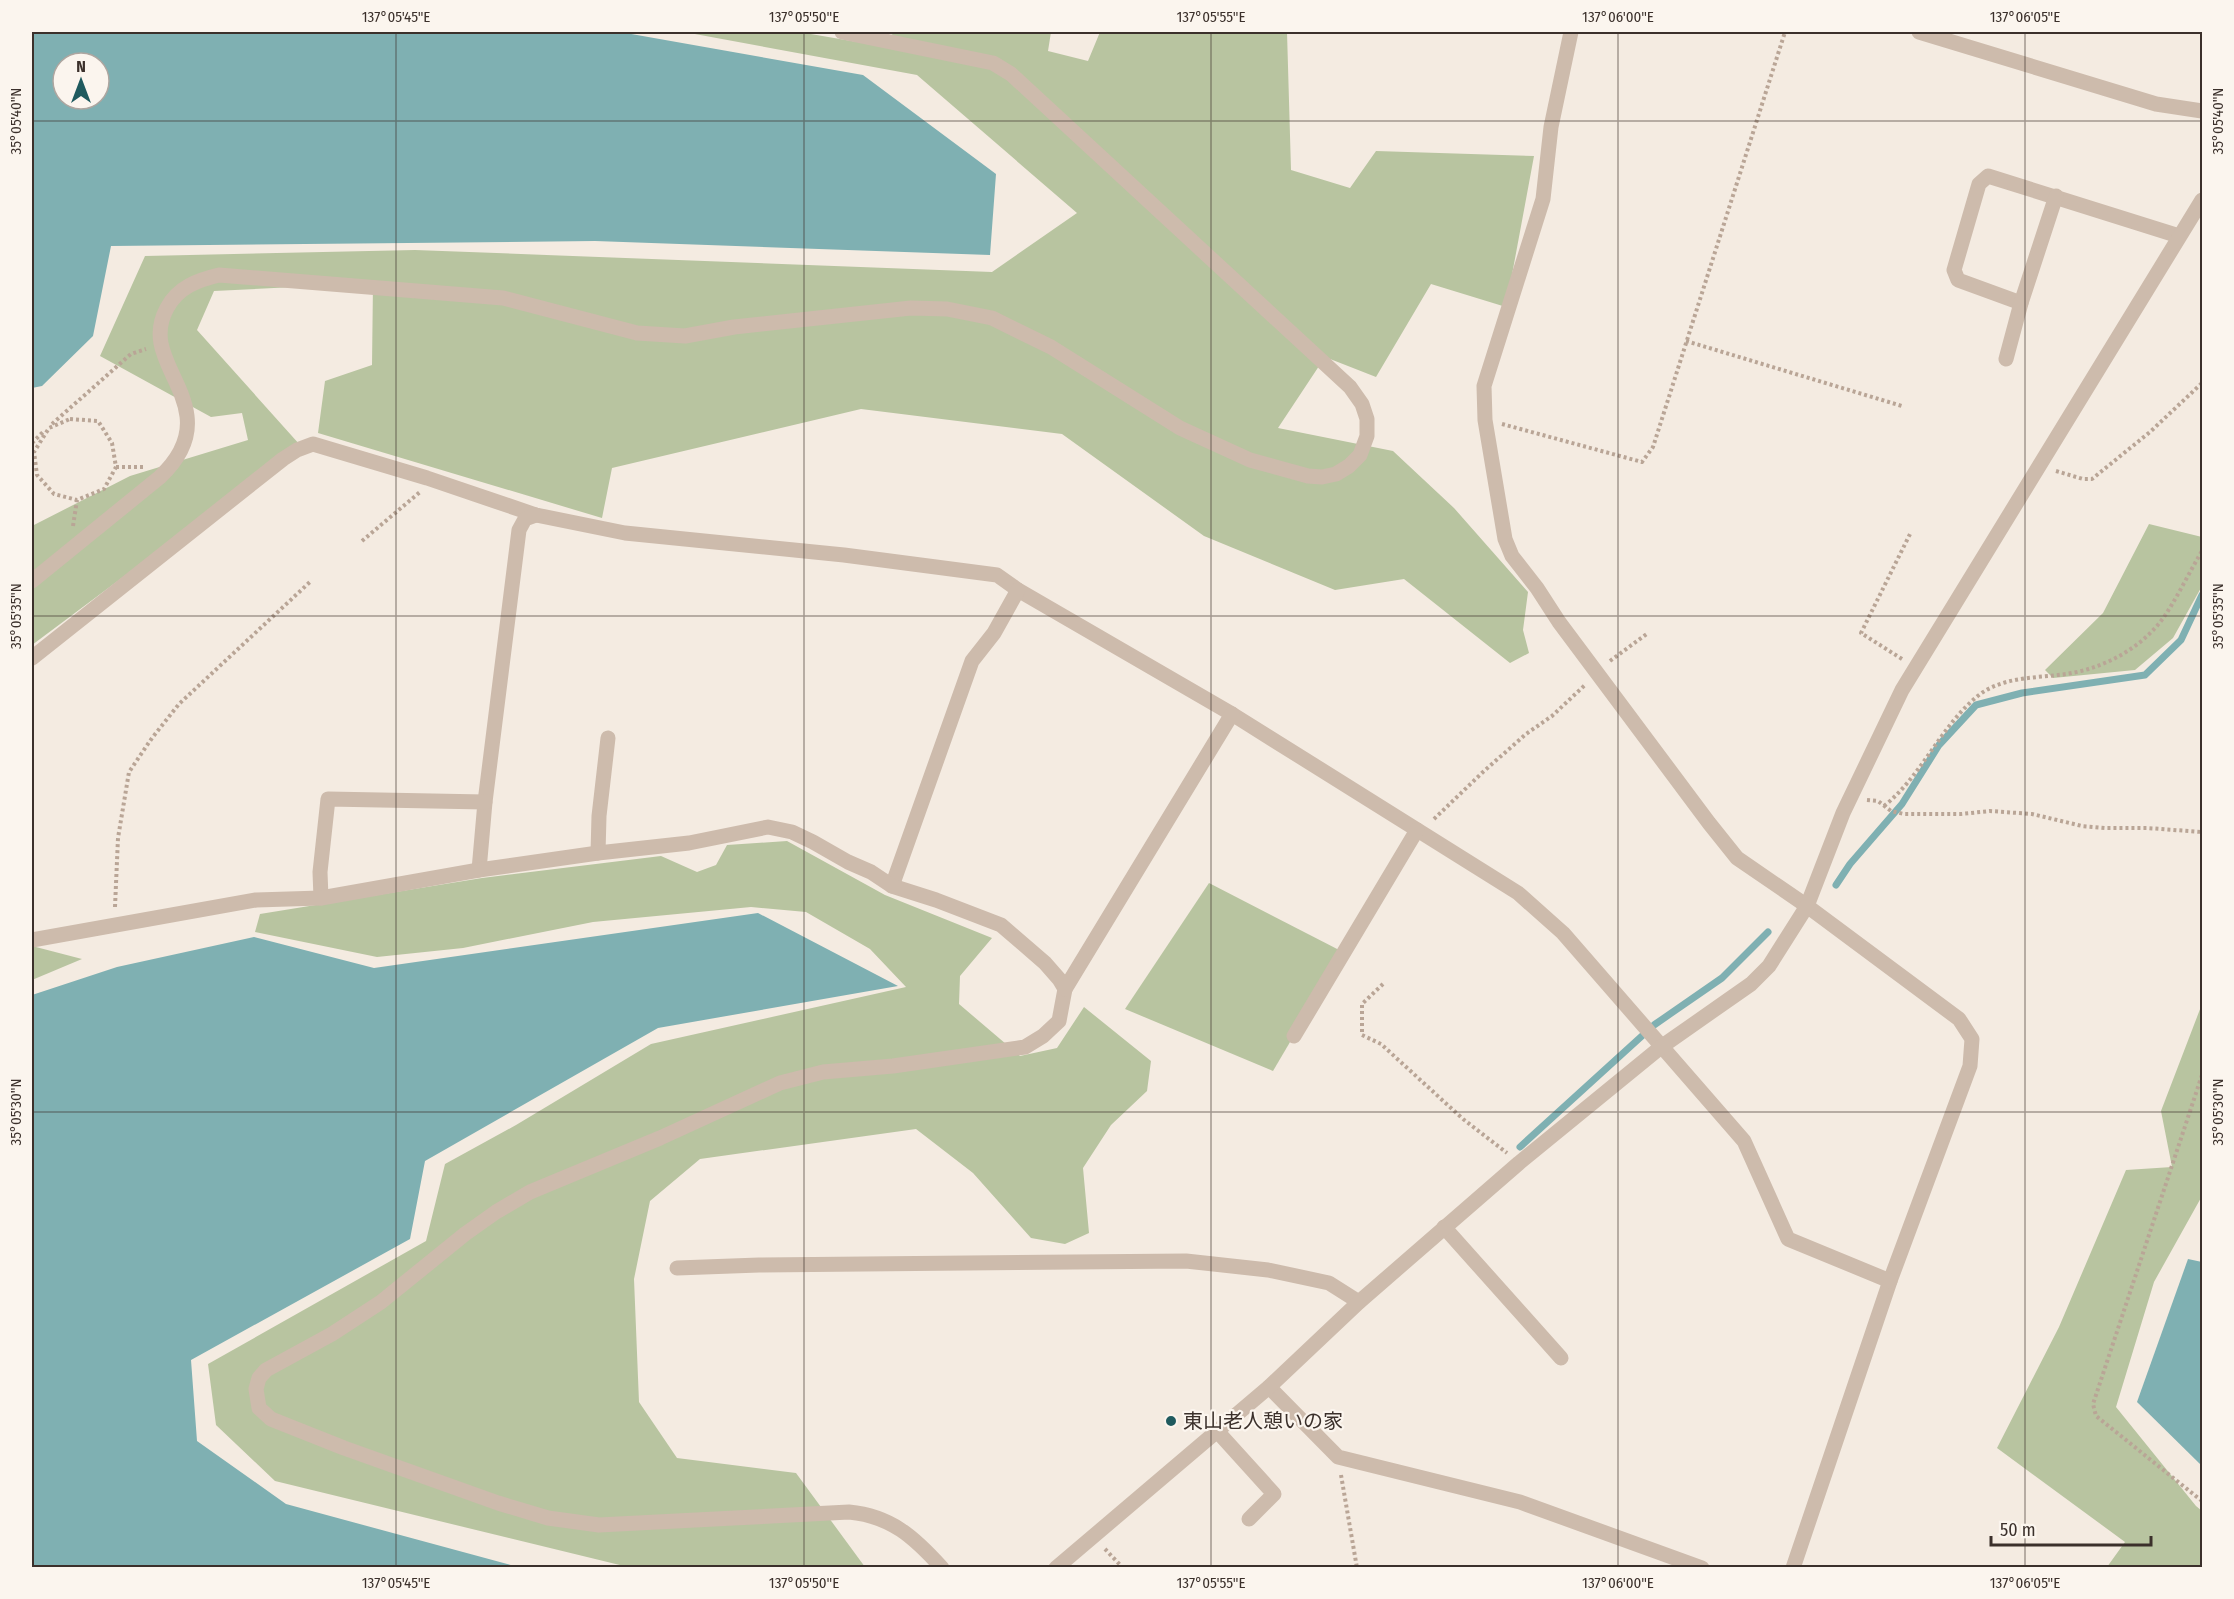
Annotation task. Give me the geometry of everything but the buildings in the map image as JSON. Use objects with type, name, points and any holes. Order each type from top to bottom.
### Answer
[{"type":"street","points":[[32,580],[160,477],[171,467],[179,454],[186,438],[187,417],[181,394],[160,344],[158,334],[160,320],[174,296],[199,280],[219,275],[502,298],[637,333],[685,336],[734,327],[911,308],[947,309],[992,318],[1041,342],[1180,428],[1250,460],[1308,476],[1322,477],[1336,474],[1360,455],[1367,436],[1367,419],[1362,404],[1350,387],[1011,74],[993,63],[847,32]]},
{"type":"street","points":[[1571,32],[1551,127],[1543,199],[1484,386],[1485,420],[1505,539],[1512,556],[1537,588],[1559,622],[1737,858],[1807,906],[1959,1019],[1972,1039],[1970,1066],[1890,1281],[1792,1568]]},
{"type":"street","points":[[1919,32],[2156,104],[2202,111]]},
{"type":"street","points":[[2021,303],[1958,280],[1954,270],[1979,184],[1988,176],[2179,236]]},
{"type":"street","points":[[2006,359],[2021,303],[2056,196]]},
{"type":"street","points":[[1056,1568],[1092,1535],[1269,1387],[1359,1302],[1519,1163],[1661,1047],[1751,984],[1769,966],[1807,906],[1850,797],[1902,690],[2202,200]]},
{"type":"street","points":[[32,658],[297,450],[313,444],[427,478],[536,515],[625,533],[844,555],[997,575],[1018,590],[1232,714],[1518,893],[1563,933],[1744,1141],[1788,1239],[1890,1281]]},
{"type":"street","points":[[479,870],[485,802],[519,530],[525,519],[536,515]]},
{"type":"street","points":[[892,886],[972,661],[994,633],[1018,590]]},
{"type":"street","points":[[942,1568],[905,1531],[868,1514],[849,1512],[599,1525],[548,1518],[498,1503],[344,1448],[271,1419],[259,1408],[256,1389],[259,1378],[266,1370],[332,1334],[381,1302],[465,1234],[530,1192],[660,1138],[780,1083],[823,1072],[893,1066],[1025,1047],[1043,1036],[1059,1021],[1065,989],[1232,714]]},
{"type":"street","points":[[598,853],[599,816],[608,738]]},
{"type":"street","points":[[321,898],[320,872],[328,798],[485,802]]},
{"type":"street","points":[[32,940],[256,900],[321,898],[479,870],[689,843],[768,827],[792,832],[871,872],[892,886],[1001,925],[1045,963],[1065,989]]},
{"type":"street","points":[[1294,1036],[1421,833]]},
{"type":"street","points":[[1444,1227],[1561,1358]]},
{"type":"street","points":[[677,1268],[759,1265],[1186,1261],[1268,1270],[1329,1283],[1359,1302]]},
{"type":"street","points":[[1269,1387],[1338,1457],[1520,1502],[1702,1568]]},
{"type":"street","points":[[1217,1431],[1274,1494],[1249,1519]]},
{"type":"path","points":[[1485,420],[1641,462],[1653,447],[1785,32]]},
{"type":"path","points":[[1686,341],[1902,406]]},
{"type":"path","points":[[32,443],[131,354]]},
{"type":"path","points":[[2053,470],[2083,479],[2092,478],[2151,432],[2202,383]]},
{"type":"path","points":[[70,419],[98,421],[112,443],[116,467],[104,489],[76,500],[54,494],[37,475],[34,452],[49,428],[70,419]]},
{"type":"path","points":[[362,541],[419,493],[427,478]]},
{"type":"path","points":[[1911,532],[1861,633],[1916,668]]},
{"type":"path","points":[[1884,806],[1901,792],[1957,715],[1997,684],[2072,674],[2097,667],[2121,656],[2165,615],[2202,551]]},
{"type":"path","points":[[114,924],[118,838],[129,772],[179,704],[311,581]]},
{"type":"path","points":[[1421,833],[1483,772],[1526,734],[1551,716],[1605,664],[1648,633]]},
{"type":"path","points":[[1850,797],[1878,801],[1891,811],[1904,814],[2000,812],[2032,814],[2082,826],[2202,832]]},
{"type":"path","points":[[1383,984],[1362,1004],[1362,1035],[1381,1044],[1463,1119],[1519,1163]]},
{"type":"path","points":[[2202,1075],[2093,1404],[2096,1416],[2202,1501]]},
{"type":"path","points":[[1338,1457],[1357,1568]]},
{"type":"path","points":[[1092,1535],[1122,1568]]},
{"type":"green space","points":[[684,32],[799,32],[875,45],[896,32],[1051,32],[1048,51],[1088,61],[1100,32],[1287,32],[1291,170],[1350,188],[1376,151],[1534,156],[1506,307],[1431,284],[1376,377],[1325,357],[1278,428],[1393,451],[1454,508],[1528,592],[1523,630],[1529,653],[1510,663],[1404,579],[1335,590],[1204,536],[1062,434],[861,409],[612,468],[602,518],[318,433],[325,381],[372,365],[373,283],[214,291],[197,330],[300,445],[32,645],[32,526],[130,476],[248,440],[242,413],[211,417],[100,356],[145,256],[415,250],[992,272],[1077,213],[917,75]]},
{"type":"green space","points":[[2149,524],[2202,537],[2202,586],[2173,638],[2135,670],[2053,678],[2045,670],[2103,613]]},
{"type":"green space","points":[[787,841],[885,895],[992,938],[960,976],[959,1004],[1020,1056],[1057,1048],[1084,1007],[1151,1061],[1147,1091],[1111,1125],[1083,1168],[1089,1233],[1065,1244],[1031,1238],[973,1173],[916,1129],[700,1159],[650,1201],[634,1279],[639,1402],[677,1458],[796,1473],[865,1567],[628,1567],[275,1481],[216,1425],[208,1364],[426,1241],[445,1164],[516,1125],[651,1044],[906,987],[870,949],[806,912],[751,907],[593,922],[463,948],[377,957],[255,932],[260,914],[482,878],[661,856],[697,872],[716,865],[727,845]]},
{"type":"green space","points":[[1209,883],[1343,952],[1273,1071],[1125,1009]]},
{"type":"green space","points":[[32,946],[82,959],[32,980]]},
{"type":"green space","points":[[2202,1004],[2202,1196],[2154,1282],[2116,1407],[2202,1511],[2202,1567],[2107,1567],[2125,1542],[1997,1448],[2059,1327],[2126,1170],[2172,1167],[2161,1111]]},
{"type":"water","points":[[32,32],[620,32],[863,75],[996,174],[990,255],[595,241],[111,246],[93,336],[42,386],[32,388]]},
{"type":"water","points":[[758,913],[898,986],[658,1028],[425,1161],[410,1239],[191,1360],[197,1441],[286,1504],[518,1567],[32,1567],[32,995],[117,967],[254,937],[374,968]]},
{"type":"water","points":[[2188,1259],[2202,1262],[2202,1466],[2137,1402]]},
{"type":"waterway","points":[[1836,885],[1850,864],[1902,804],[1939,745],[1976,705],[2022,693],[2145,675],[2181,640],[2202,595]]},
{"type":"waterway","points":[[1520,1147],[1654,1025],[1722,978],[1768,932]]},
{"type":"place","name":"東山老人憩いの家","points":[[1171,1421]]}]
